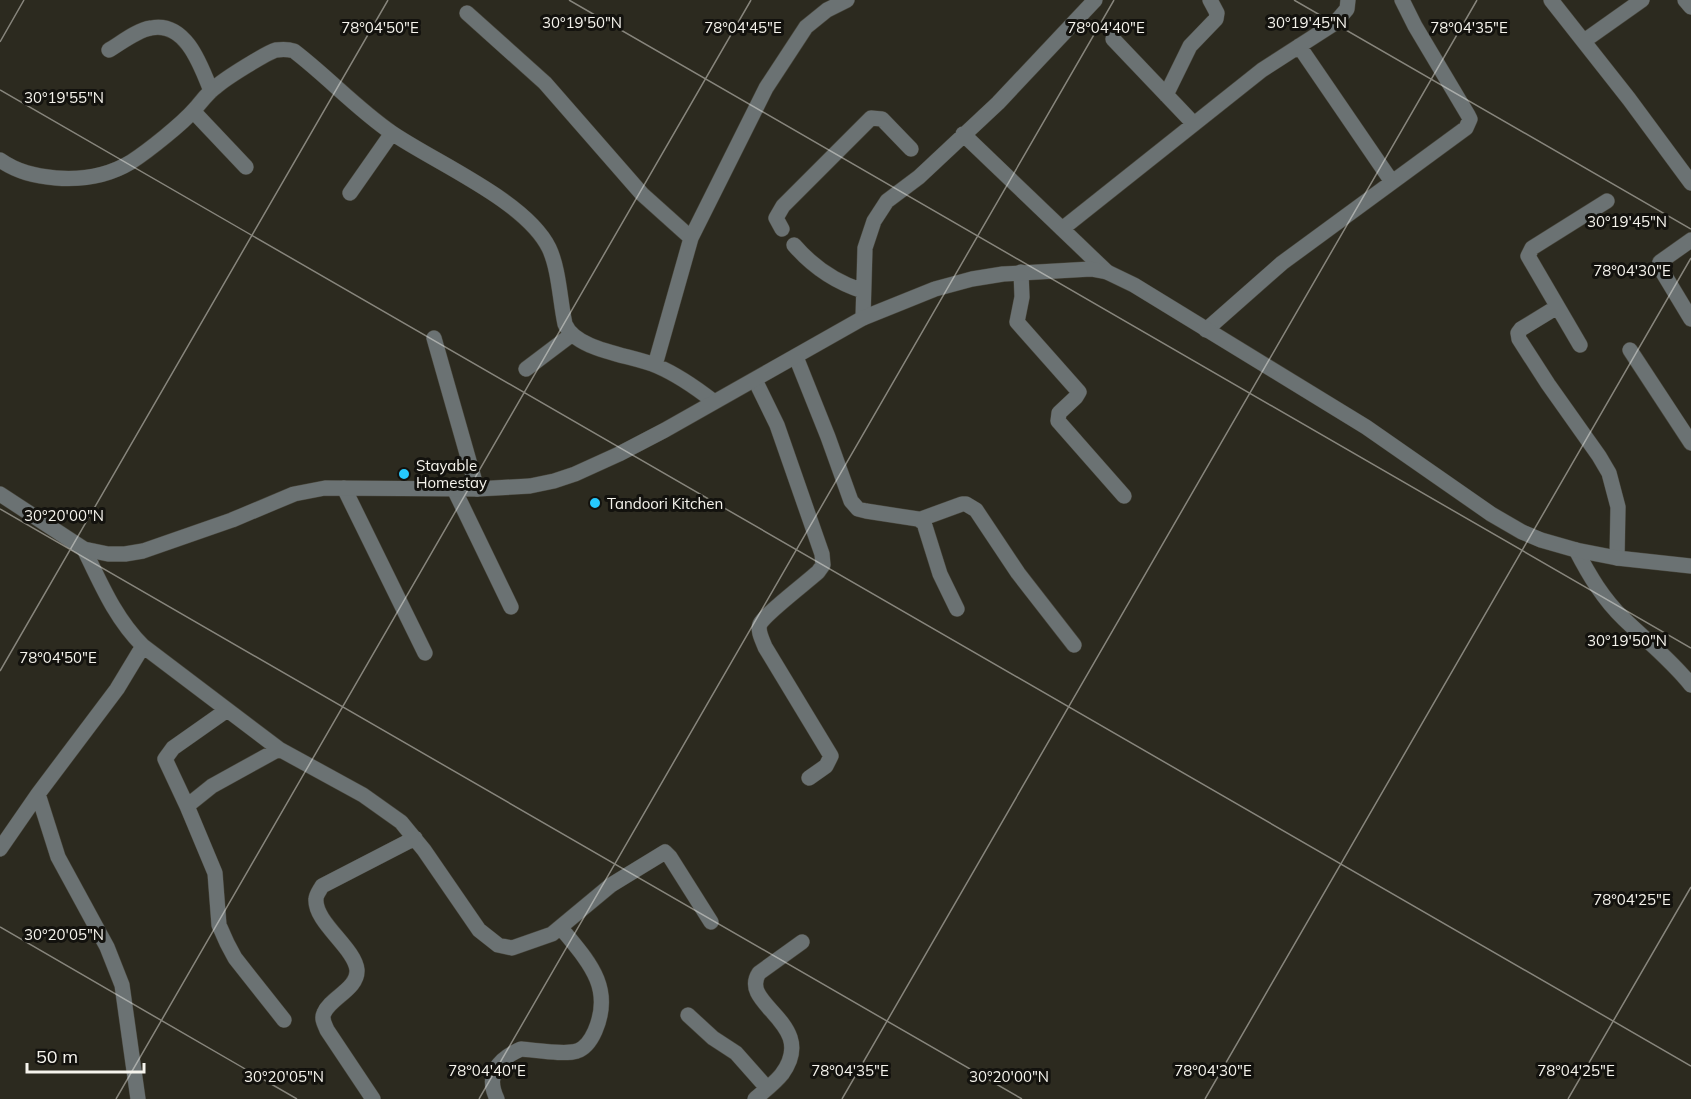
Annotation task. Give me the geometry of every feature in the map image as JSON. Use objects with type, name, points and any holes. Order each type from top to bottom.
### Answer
[{"type":"street","points":[[655,365],[691,238],[766,88],[796,39],[815,18],[847,0]]},
{"type":"street","points":[[863,318],[865,249],[874,221],[887,201],[919,177],[1038,63],[1095,0]]},
{"type":"street","points":[[1166,95],[1190,46],[1216,19],[1218,13],[1210,0]]},
{"type":"street","points":[[1062,229],[1262,70],[1335,23],[1347,9],[1348,0]]},
{"type":"street","points":[[1206,330],[1282,263],[1463,131],[1469,124],[1470,119],[1402,0]]},
{"type":"street","points":[[1551,0],[1691,183]]},
{"type":"street","points":[[1584,41],[1642,0]]},
{"type":"street","points":[[1685,0],[1691,7]]},
{"type":"street","points":[[467,13],[545,83],[642,194],[691,238]]},
{"type":"street","points":[[109,50],[150,28],[170,30],[189,44],[211,91]]},
{"type":"street","points":[[1113,39],[1194,124]]},
{"type":"street","points":[[1299,46],[1392,182]]},
{"type":"street","points":[[0,160],[21,172],[44,177],[74,179],[93,177],[131,162],[193,111],[211,91],[271,52],[286,49],[294,51],[333,86],[392,133],[472,181],[527,219],[549,248],[565,324],[571,335],[583,342],[655,365],[691,384],[713,401]]},
{"type":"street","points":[[193,111],[246,167]]},
{"type":"street","points":[[782,229],[776,218],[783,206],[871,118],[882,119],[911,149]]},
{"type":"street","points":[[350,193],[392,133]]},
{"type":"street","points":[[963,134],[1107,272]]},
{"type":"street","points":[[1580,345],[1529,261],[1529,251],[1607,201]]},
{"type":"street","points":[[1691,241],[1660,262],[1659,266],[1691,319]]},
{"type":"street","points":[[794,245],[805,257],[833,279],[863,291]]},
{"type":"street","points":[[0,494],[84,549],[116,554],[143,551],[232,520],[294,494],[325,488],[477,489],[530,486],[575,474],[665,430],[863,318],[949,285],[972,279],[1021,272],[1091,268],[1107,272],[1134,285],[1366,427],[1514,527],[1541,540],[1576,550],[1617,558],[1691,566]]},
{"type":"street","points":[[1021,272],[1022,297],[1017,322],[1079,392],[1059,413],[1058,421],[1124,496]]},
{"type":"street","points":[[1557,307],[1521,329],[1518,333],[1519,339],[1609,473],[1618,507],[1617,558]]},
{"type":"street","points":[[526,369],[571,335]]},
{"type":"street","points":[[434,338],[477,489]]},
{"type":"street","points":[[1630,350],[1691,443]]},
{"type":"street","points":[[796,357],[828,437],[848,496],[854,505],[875,513],[921,519],[962,504],[976,510],[1018,573],[1074,645]]},
{"type":"street","points":[[754,380],[777,425],[822,554],[822,565],[818,572],[770,614],[760,624],[759,629],[765,647],[831,756],[826,766],[809,778]]},
{"type":"street","points":[[344,488],[425,653]]},
{"type":"street","points":[[454,489],[511,607]]},
{"type":"street","points":[[921,519],[927,528],[940,574],[957,609]]},
{"type":"street","points":[[84,549],[117,615],[143,646],[279,749],[363,795],[401,822],[415,838],[479,930],[498,945],[512,948],[552,934],[611,885],[665,852],[711,922]]},
{"type":"street","points":[[1576,550],[1593,582],[1613,608],[1675,665],[1691,685]]},
{"type":"street","points":[[0,849],[117,689],[143,646]]},
{"type":"street","points":[[227,710],[173,748],[165,759],[215,873],[219,925],[227,943],[235,958],[284,1020]]},
{"type":"street","points":[[187,806],[212,786],[279,749]]},
{"type":"street","points":[[38,794],[58,857],[107,946],[122,986],[138,1099]]},
{"type":"street","points":[[373,1099],[322,1020],[324,1012],[355,978],[357,969],[318,911],[316,898],[322,886],[415,838]]},
{"type":"street","points":[[497,1099],[491,1082],[493,1073],[516,1052],[521,1049],[575,1052],[585,1047],[599,1021],[603,1005],[597,979],[579,949],[561,928]]},
{"type":"street","points":[[755,1099],[782,1073],[790,1059],[792,1043],[790,1034],[755,991],[754,981],[759,974],[802,942]]},
{"type":"street","points":[[688,1015],[713,1038],[736,1053],[768,1088]]},
{"type":"place","name":"Stayable Homestay","points":[[404,474]]},
{"type":"place","name":"Tandoori Kitchen","points":[[595,503]]}]
